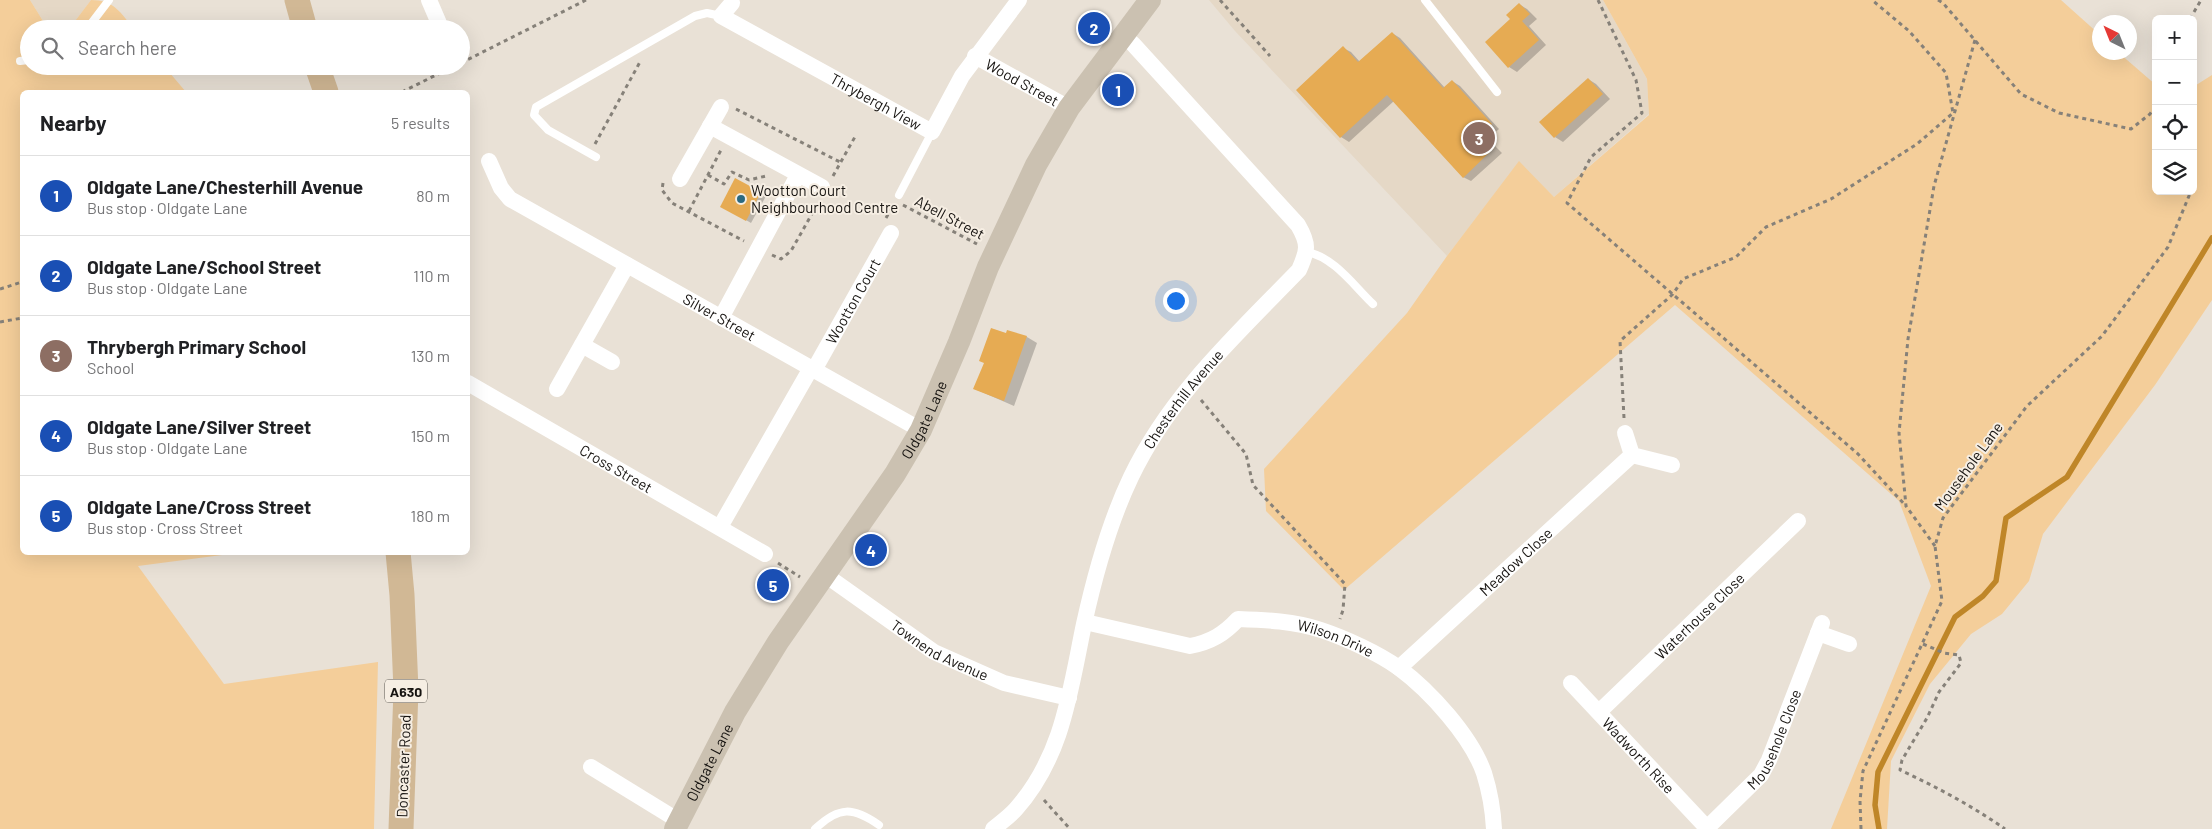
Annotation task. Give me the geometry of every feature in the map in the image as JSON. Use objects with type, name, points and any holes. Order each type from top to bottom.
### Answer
[{"type":"main road","points":[[297,0],[303,20]]},
{"type":"main road","points":[[320,75],[325,90]]},
{"type":"main road","name":"Doncaster Road","points":[[398,555],[406,690],[401,829]]},
{"type":"street","points":[[429,0],[438,20]]},
{"type":"street","name":"Thrybergh View","points":[[721,16],[932,132],[975,56],[1019,0]]},
{"type":"street","name":"Oldgate Lane","points":[[677,825],[735,712],[778,642],[895,474],[920,430],[959,342],[994,253],[1036,165],[1069,108],[1150,0]]},
{"type":"street","points":[[721,16],[732,3]]},
{"type":"street","points":[[1124,36],[1298,225],[1305,237],[1307,252]]},
{"type":"street","name":"Wood Street","points":[[975,56],[1069,108]]},
{"type":"street","points":[[680,180],[721,107]]},
{"type":"street","points":[[710,126],[822,187]]},
{"type":"street","name":"Silver Street","points":[[489,161],[501,188],[510,199],[920,430]]},
{"type":"street","points":[[721,318],[798,175]]},
{"type":"street","name":"Wootton Court","points":[[812,369],[891,233]]},
{"type":"street","name":"Chesterhill Avenue","points":[[993,829],[1015,810],[1032,787],[1062,730],[1085,622],[1102,554],[1131,478],[1160,423],[1189,386],[1299,270],[1307,252]]},
{"type":"street","points":[[557,389],[627,265]]},
{"type":"street","points":[[582,345],[612,362]]},
{"type":"street","points":[[720,527],[812,369]]},
{"type":"street","name":"Cross Street","points":[[470,384],[764,554]]},
{"type":"street","points":[[1625,433],[1632,455],[1672,465]]},
{"type":"street","name":"Meadow Close","points":[[1399,668],[1632,455]]},
{"type":"street","name":"Waterhouse Close","points":[[1599,712],[1798,521]]},
{"type":"street","name":"Townend Avenue","points":[[820,580],[941,655],[1004,683],[1069,698]]},
{"type":"street","name":"Wilson Drive","points":[[1085,622],[1190,646],[1206,643],[1226,632],[1238,619],[1290,622],[1334,635],[1399,668],[1434,699],[1466,740],[1484,772],[1492,804],[1494,829]]},
{"type":"street","name":"Mousehole Close","points":[[1706,828],[1761,775],[1769,760],[1820,628],[1849,644]]},
{"type":"street","name":"Wadworth Rise","points":[[1571,683],[1706,828]]},
{"type":"street","points":[[591,767],[677,825]]},
{"type":"lane","points":[[94,20],[109,0]]},
{"type":"lane","points":[[1424,0],[1497,92]]},
{"type":"lane","points":[[593,155],[548,130],[534,115],[536,107],[695,16],[707,13],[721,16]]},
{"type":"lane","points":[[898,198],[932,132]]},
{"type":"lane","points":[[1307,252],[1318,254],[1330,262],[1373,304]]},
{"type":"lane","points":[[815,829],[824,821],[840,812],[849,811],[859,812],[879,825]]},
{"type":"path","points":[[470,58],[586,0]]},
{"type":"path","points":[[1220,0],[1270,56]]},
{"type":"path","points":[[1598,0],[1636,80],[1642,113],[1591,157],[1567,203],[1858,454],[1906,506],[1935,546]]},
{"type":"path","points":[[1872,0],[1909,31],[1946,73],[1954,113]]},
{"type":"path","points":[[1938,0],[1943,3],[2021,94],[2059,113],[2131,129],[2152,111]]},
{"type":"path","points":[[2192,15],[2201,0]]},
{"type":"path","points":[[593,155],[652,40]]},
{"type":"path","points":[[1906,506],[1899,433],[1908,339],[1934,186],[1975,40]]},
{"type":"path","points":[[406,90],[436,75]]},
{"type":"path","points":[[721,107],[722,102],[840,162]]},
{"type":"path","points":[[1625,433],[1620,341],[1673,294],[1683,279],[1736,257],[1766,227],[1831,199],[1917,144],[1954,113]]},
{"type":"path","points":[[689,212],[729,136]]},
{"type":"path","points":[[708,175],[724,184],[732,172],[749,180],[768,176],[774,161]]},
{"type":"path","name":"Mousehole Lane","points":[[1861,829],[1860,801],[1863,771],[1942,601],[1935,546],[1943,518],[2027,406],[2102,336],[2168,247],[2189,195]]},
{"type":"path","name":"Abell Street","points":[[898,198],[994,253]]},
{"type":"path","points":[[0,289],[20,283]]},
{"type":"path","points":[[0,322],[20,318]]},
{"type":"path","points":[[1189,386],[1246,454],[1253,485],[1345,584],[1343,610],[1334,635]]},
{"type":"path","points":[[764,554],[820,580]]},
{"type":"path","points":[[1923,644],[1944,653],[1959,655],[1961,663],[1939,692],[1927,718],[1902,760],[1900,770],[1958,799],[2005,829]]},
{"type":"path","points":[[1032,787],[1070,829]]},
{"type":"shaded area","points":[[0,0],[30,0],[42,20],[20,20],[20,75],[172,75],[184,90],[20,90],[20,555],[222,555],[138,566],[224,684],[378,662],[374,829],[0,829]]},
{"type":"shaded area","points":[[30,0],[91,0],[76,20],[42,20]]},
{"type":"shaded area","points":[[91,0],[111,5],[127,20],[76,20]]},
{"type":"shaded area","points":[[1209,0],[1603,0],[1647,79],[1649,114],[1554,197],[1519,162],[1447,256],[1235,31]]},
{"type":"shaded area","points":[[1603,0],[2061,0],[2092,28],[2092,60],[2127,60],[2152,82],[2152,195],[2197,195],[2197,84],[2212,75],[2212,300],[2155,385],[2043,534],[2029,581],[2002,614],[1971,634],[1930,684],[1891,761],[1887,829],[1831,829],[1931,586],[1899,501],[1675,305],[1344,590],[1266,511],[1264,469],[1407,313],[1447,256],[1519,161],[1554,197],[1649,115],[1647,79]]},
{"type":"building","points":[[1519,3],[1530,14],[1522,21],[1539,40],[1508,68],[1485,42],[1510,19],[1506,15]]},
{"type":"building","points":[[1392,32],[1443,88],[1452,80],[1492,124],[1481,134],[1494,148],[1463,178],[1387,95],[1340,138],[1296,90],[1343,46],[1358,62]]},
{"type":"building","points":[[1588,78],[1603,94],[1554,138],[1539,122]]},
{"type":"building","name":"Wootton Court Neighbourhood Centre","points":[[735,178],[761,192],[746,221],[720,207]]},
{"type":"building","points":[[991,328],[1006,333],[1007,330],[1027,336],[1004,401],[973,389],[984,363],[979,361]]},
{"type":"waterway","points":[[1879,829],[1875,805],[1878,772],[1955,617],[1983,596],[1996,581],[2006,518],[2067,477],[2212,238]]},
{"type":"place","name":"Oldgate Lane/School Street","points":[[1094,28]]},
{"type":"place","name":"Oldgate Lane/Chesterhill Avenue","points":[[1118,90]]},
{"type":"place","name":"Thrybergh Primary School","points":[[1479,138]]},
{"type":"place","name":"Wootton Court Neighbourhood Centre","points":[[741,199]]},
{"type":"place","name":"Oldgate Lane/Silver Street","points":[[871,550]]},
{"type":"place","name":"Oldgate Lane/Cross Street","points":[[773,585]]}]
